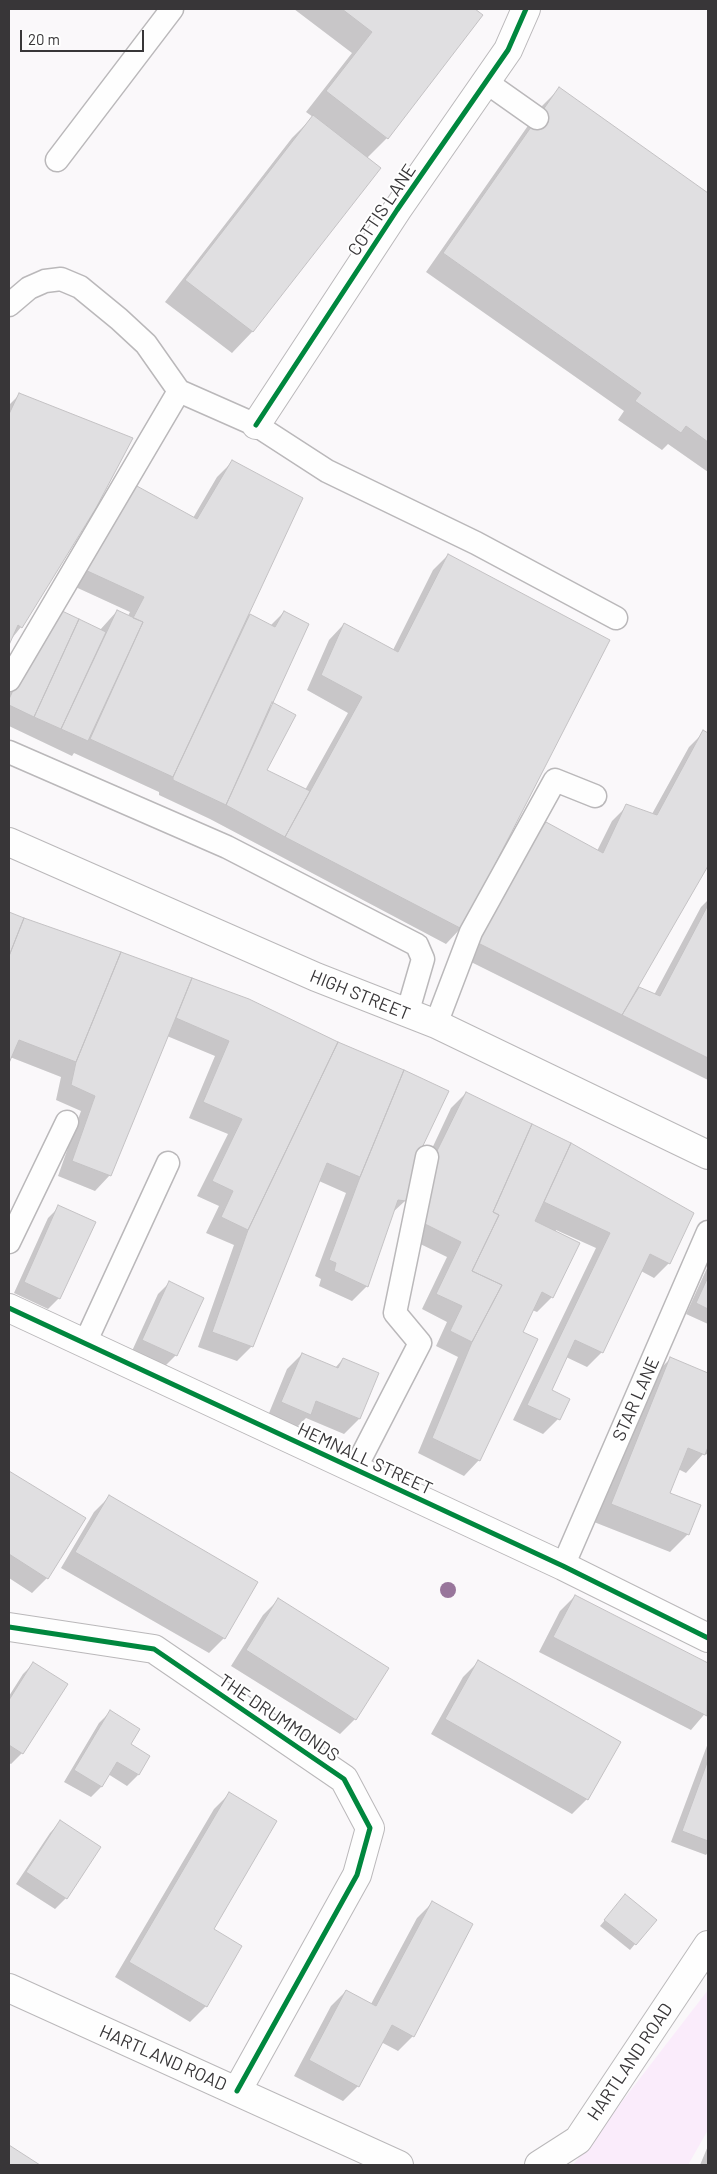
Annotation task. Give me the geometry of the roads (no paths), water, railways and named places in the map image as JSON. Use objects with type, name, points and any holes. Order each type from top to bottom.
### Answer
[{"type":"street","name":"COTTIS LANE","points":[[256,425],[397,210],[508,50],[526,9]]},
{"type":"street","name":"HIGH STREET","points":[[9,842],[316,977],[436,1024],[708,1155]]},
{"type":"street","name":"HEMNALL STREET","points":[[9,1308],[563,1566],[708,1638]]},
{"type":"street","name":"THE DRUMMONDS","points":[[9,1627],[154,1649],[344,1779],[370,1828],[357,1874],[237,2091]]},
{"type":"street","name":"HARTLAND ROAD","points":[[539,2165],[578,2140],[708,1945]]},
{"type":"street","name":"HARTLAND ROAD","points":[[9,1988],[399,2165]]},
{"type":"lane","points":[[57,160],[172,9]]},
{"type":"lane","points":[[486,82],[538,118]]},
{"type":"lane","points":[[9,305],[29,288],[45,281],[61,279],[80,287],[120,319],[146,344],[179,391],[256,425],[327,471],[476,543],[616,618]]},
{"type":"lane","points":[[9,680],[179,391]]},
{"type":"lane","points":[[9,752],[227,847],[417,945],[423,959],[407,1014]]},
{"type":"lane","points":[[436,1024],[470,932],[555,780],[595,796]]},
{"type":"lane","points":[[9,1242],[68,1122]]},
{"type":"lane","points":[[354,1469],[420,1343],[395,1313],[427,1157]]},
{"type":"lane","points":[[85,1343],[168,1163]]},
{"type":"lane","name":"STAR LANE","points":[[563,1566],[708,1232]]}]
